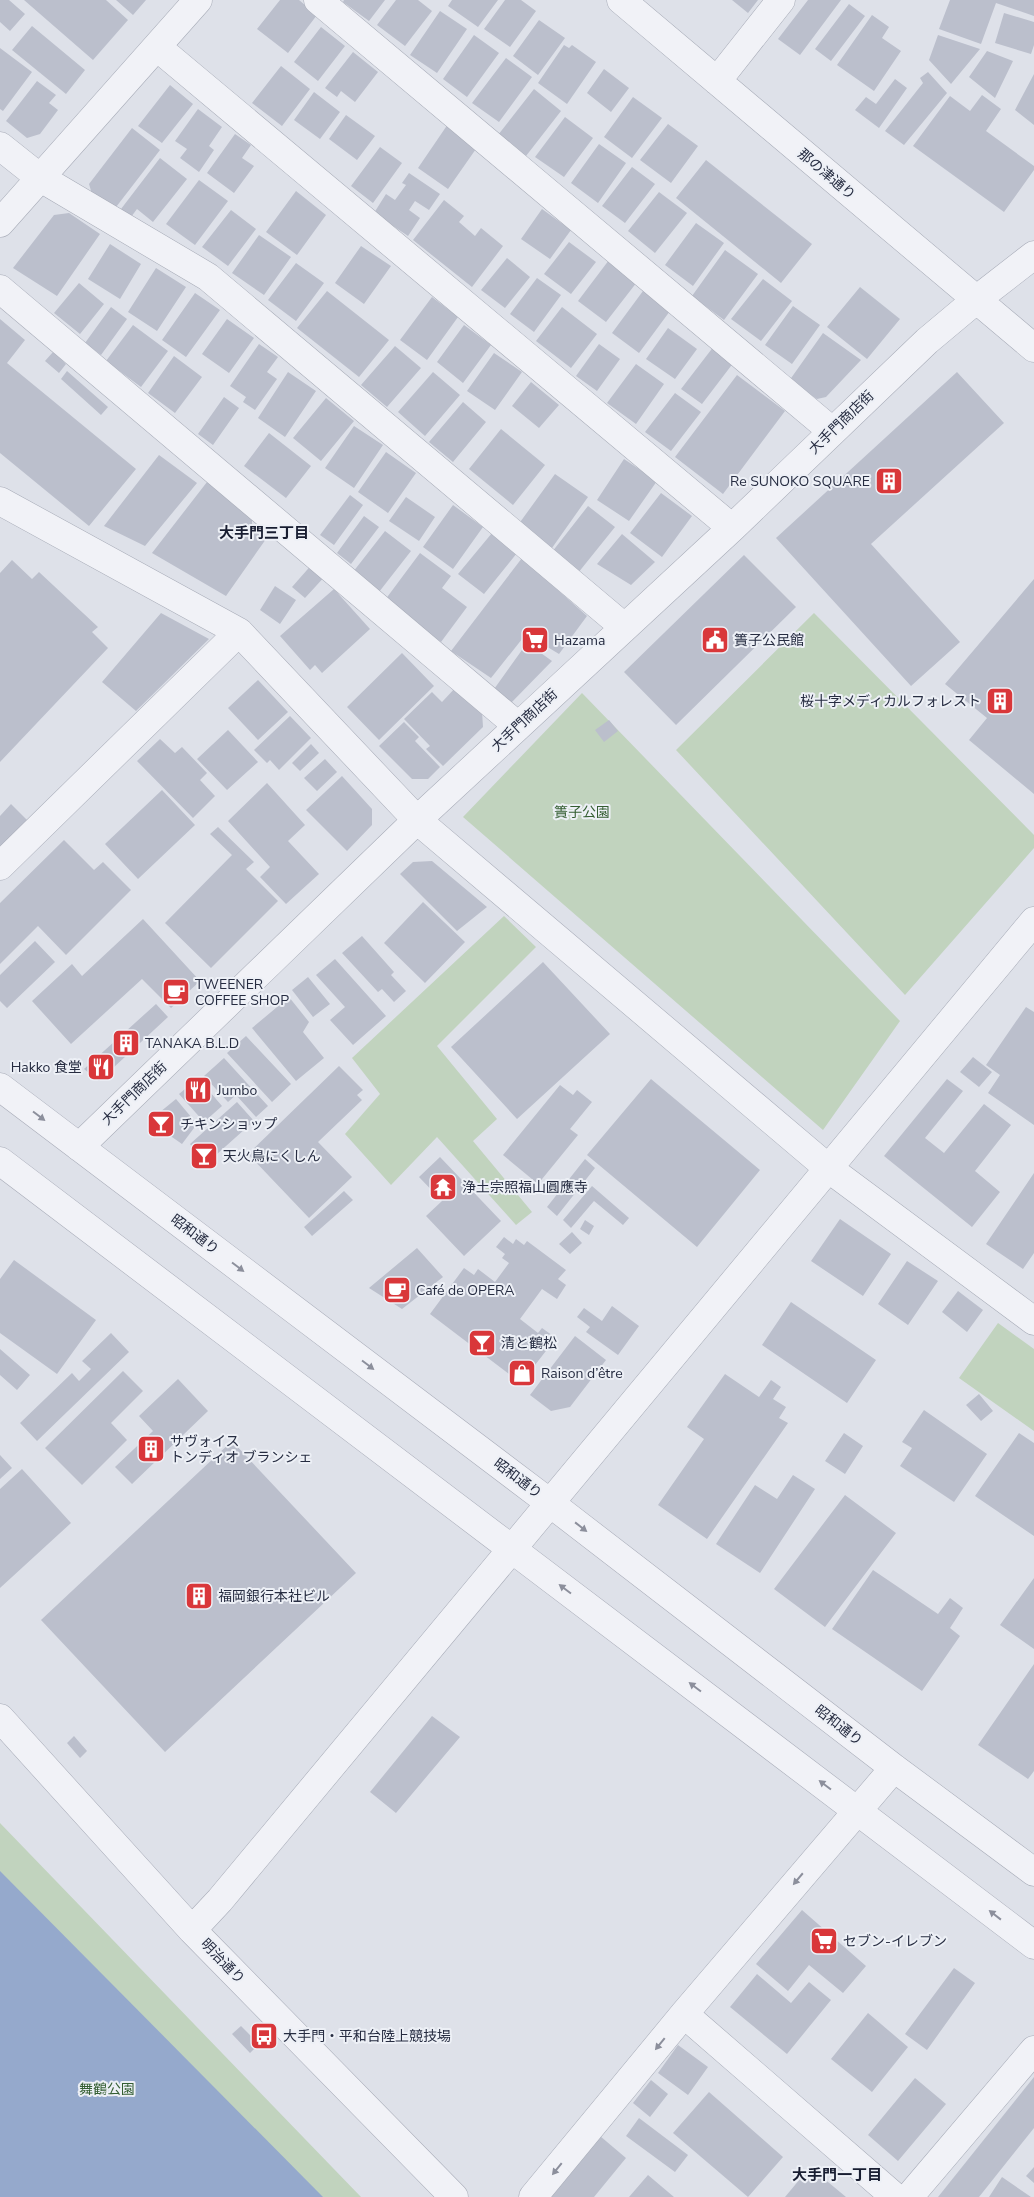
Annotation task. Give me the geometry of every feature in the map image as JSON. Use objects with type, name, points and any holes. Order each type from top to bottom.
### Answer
[{"type":"street","points":[[0,222],[198,0]]},
{"type":"street","points":[[318,0],[832,431]]},
{"type":"street","name":"那の津通り","points":[[621,0],[1034,348]]},
{"type":"street","points":[[717,81],[782,0]]},
{"type":"street","points":[[157,47],[732,528]]},
{"type":"street","points":[[0,146],[39,177],[208,277],[624,627]]},
{"type":"street","name":"大手門商店街","points":[[79,1147],[417,820],[732,528],[927,340],[1034,256]]},
{"type":"street","points":[[0,289],[518,726]]},
{"type":"street","points":[[0,501],[239,632],[417,820],[828,1168],[1034,1321]]},
{"type":"street","points":[[0,866],[239,632]]},
{"type":"street","points":[[192,1930],[220,1900],[1034,921]]},
{"type":"street","name":"昭和通り","points":[[0,1087],[550,1503],[894,1768],[1034,1872]]},
{"type":"street","points":[[0,1161],[1034,1945]]},
{"type":"street","name":"明治通り","points":[[0,1718],[192,1930],[454,2197]]},
{"type":"street","points":[[534,2197],[684,2014],[857,1809],[894,1768]]},
{"type":"street","points":[[684,2014],[895,2197]]},
{"type":"street","points":[[909,2197],[1034,2050]]},
{"type":"green space","points":[[814,613],[1034,835],[1034,848],[905,995],[676,750]]},
{"type":"green space","name":"簀子公園","points":[[582,693],[900,1021],[823,1130],[463,817]]},
{"type":"green space","points":[[504,916],[536,947],[437,1046],[497,1119],[473,1141],[532,1212],[516,1225],[437,1137],[391,1185],[345,1134],[380,1094],[352,1058]]},
{"type":"green space","points":[[998,1323],[1034,1349],[1034,1431],[959,1378]]},
{"type":"green space","name":"舞鶴公園","points":[[0,1823],[361,2197],[0,2197]]},
{"type":"water","name":"舞鶴公園","points":[[0,1871],[323,2197],[0,2197]]},
{"type":"building","points":[[0,0],[9,0],[25,14],[10,31],[0,22]]},
{"type":"building","points":[[24,0],[106,0],[128,20],[93,60]]},
{"type":"building","points":[[116,0],[146,0],[133,15]]},
{"type":"building","points":[[280,0],[299,0],[317,15],[288,53],[257,29]]},
{"type":"building","points":[[344,0],[385,0],[369,21],[343,2]]},
{"type":"building","points":[[396,0],[418,0],[432,11],[405,46],[377,25]]},
{"type":"building","points":[[452,0],[498,0],[478,27],[448,6]]},
{"type":"building","points":[[505,0],[521,0],[536,11],[510,47],[484,29]]},
{"type":"building","points":[[732,0],[758,0],[748,13]]},
{"type":"building","points":[[808,0],[841,0],[800,55],[778,39]]},
{"type":"building","points":[[950,0],[1034,0],[1034,16],[996,3],[981,44],[939,29]]},
{"type":"building","points":[[849,4],[865,16],[831,61],[815,49]]},
{"type":"building","points":[[440,11],[467,29],[437,73],[410,55]]},
{"type":"building","points":[[1004,13],[1034,22],[1034,45],[1031,54],[995,43]]},
{"type":"building","points":[[872,15],[889,27],[882,38],[901,51],[874,91],[837,65]]},
{"type":"building","points":[[539,20],[565,38],[538,75],[513,56]]},
{"type":"building","points":[[32,26],[85,70],[66,94],[12,50]]},
{"type":"building","points":[[321,27],[345,46],[318,81],[294,62]]},
{"type":"building","points":[[474,35],[499,53],[467,97],[443,79]]},
{"type":"building","points":[[938,35],[980,49],[951,84],[929,60]]},
{"type":"building","points":[[564,45],[569,48],[572,45],[596,62],[567,104],[538,83]]},
{"type":"building","points":[[0,48],[32,72],[3,111],[0,109]]},
{"type":"building","points":[[987,51],[1013,61],[995,98],[969,77]]},
{"type":"building","points":[[353,52],[378,72],[355,102],[341,91],[337,97],[325,88]]},
{"type":"building","points":[[506,58],[532,77],[499,122],[472,103]]},
{"type":"building","points":[[281,66],[310,89],[282,126],[252,103]]},
{"type":"building","points":[[604,69],[629,88],[611,112],[587,93]]},
{"type":"building","points":[[928,72],[947,93],[904,145],[885,131],[923,83],[920,78]]},
{"type":"building","points":[[1034,74],[1034,125],[1015,110]]},
{"type":"building","points":[[895,79],[907,88],[879,128],[855,110],[866,97],[876,104]]},
{"type":"building","points":[[37,81],[56,95],[49,103],[58,110],[40,134],[27,138],[6,121]]},
{"type":"building","points":[[170,85],[193,104],[162,143],[138,126]]},
{"type":"building","points":[[534,89],[561,111],[526,156],[498,135]]},
{"type":"building","points":[[314,92],[340,112],[320,139],[294,120]]},
{"type":"building","points":[[982,95],[1001,109],[986,131],[1034,166],[1034,170],[1004,212],[913,146],[950,96],[970,111]]},
{"type":"building","points":[[633,97],[662,118],[632,158],[604,137]]},
{"type":"building","points":[[198,109],[222,127],[209,146],[214,150],[199,172],[180,158],[187,149],[175,141]]},
{"type":"building","points":[[346,115],[375,136],[357,160],[329,139]]},
{"type":"building","points":[[565,117],[593,138],[564,177],[535,157]]},
{"type":"building","points":[[448,124],[478,146],[448,189],[418,168]]},
{"type":"building","points":[[668,124],[698,146],[671,183],[640,160]]},
{"type":"building","points":[[132,128],[160,150],[113,211],[92,194],[89,184]]},
{"type":"building","points":[[235,134],[251,145],[242,158],[254,166],[234,193],[207,173]]},
{"type":"building","points":[[599,144],[626,163],[598,203],[571,183]]},
{"type":"building","points":[[380,147],[402,163],[373,203],[351,186]]},
{"type":"building","points":[[160,158],[187,179],[153,222],[137,209],[131,217],[121,209]]},
{"type":"building","points":[[706,160],[812,244],[781,283],[676,198]]},
{"type":"building","points":[[632,167],[655,184],[625,223],[602,206]]},
{"type":"building","points":[[409,173],[440,194],[429,210],[415,201],[409,210],[420,218],[408,236],[374,213],[386,194],[395,200],[406,185],[402,183]]},
{"type":"building","points":[[199,180],[228,201],[195,245],[166,224]]},
{"type":"building","points":[[296,191],[326,215],[297,255],[266,232]]},
{"type":"building","points":[[659,192],[687,213],[655,253],[628,231]]},
{"type":"building","points":[[444,200],[464,216],[459,222],[475,236],[481,228],[503,246],[472,287],[413,240]]},
{"type":"building","points":[[542,209],[571,230],[550,259],[521,239]]},
{"type":"building","points":[[231,210],[256,229],[228,266],[202,247]]},
{"type":"building","points":[[69,213],[100,234],[57,296],[13,268],[54,215]]},
{"type":"building","points":[[696,223],[724,243],[693,286],[665,265]]},
{"type":"building","points":[[259,235],[291,257],[264,295],[232,273]]},
{"type":"building","points":[[569,242],[596,262],[571,294],[544,274]]},
{"type":"building","points":[[110,244],[141,264],[120,299],[88,279]]},
{"type":"building","points":[[361,246],[391,266],[364,304],[335,283]]},
{"type":"building","points":[[725,250],[758,274],[724,320],[692,296]]},
{"type":"building","points":[[507,258],[530,277],[505,308],[481,290]]},
{"type":"building","points":[[609,260],[637,282],[606,322],[578,301]]},
{"type":"building","points":[[296,263],[324,283],[296,321],[268,300]]},
{"type":"building","points":[[156,268],[186,287],[157,331],[128,312]]},
{"type":"building","points":[[537,278],[561,295],[534,332],[510,314]]},
{"type":"building","points":[[763,279],[792,301],[761,341],[731,319]]},
{"type":"building","points":[[79,283],[104,304],[80,334],[54,313]]},
{"type":"building","points":[[860,287],[900,319],[867,359],[827,327]]},
{"type":"building","points":[[327,291],[389,340],[359,377],[297,328]]},
{"type":"building","points":[[643,291],[670,311],[639,353],[612,333]]},
{"type":"building","points":[[195,293],[220,310],[186,357],[162,340]]},
{"type":"building","points":[[432,297],[458,317],[427,360],[400,340]]},
{"type":"building","points":[[793,306],[820,325],[792,364],[765,345]]},
{"type":"building","points":[[111,307],[127,319],[101,355],[85,343]]},
{"type":"building","points":[[562,307],[597,334],[571,368],[536,341]]},
{"type":"building","points":[[0,319],[25,340],[7,363],[136,469],[89,526],[0,453]]},
{"type":"building","points":[[227,319],[254,338],[229,373],[202,354]]},
{"type":"building","points":[[133,325],[168,351],[141,387],[106,361]]},
{"type":"building","points":[[464,325],[491,345],[463,383],[437,362]]},
{"type":"building","points":[[668,328],[697,349],[675,379],[646,359]]},
{"type":"building","points":[[823,333],[861,360],[826,397],[817,399],[789,381]]},
{"type":"building","points":[[259,344],[278,357],[267,372],[277,379],[255,410],[243,402],[246,397],[230,386]]},
{"type":"building","points":[[599,344],[620,359],[597,391],[576,376]]},
{"type":"building","points":[[395,346],[421,368],[387,407],[361,385]]},
{"type":"building","points":[[714,346],[734,362],[702,404],[681,389]]},
{"type":"building","points":[[53,352],[66,364],[59,373],[45,361]]},
{"type":"building","points":[[494,353],[522,372],[495,410],[467,391]]},
{"type":"building","points":[[174,356],[202,377],[175,413],[148,393]]},
{"type":"building","points":[[636,364],[664,384],[636,424],[607,403]]},
{"type":"building","points":[[67,371],[108,407],[101,415],[61,379]]},
{"type":"building","points":[[288,372],[316,391],[285,437],[258,418]]},
{"type":"building","points":[[433,372],[460,395],[425,436],[398,412]]},
{"type":"building","name":"Re SUNOKO SQUARE","points":[[957,372],[1004,423],[871,544],[960,642],[911,686],[776,538]]},
{"type":"building","points":[[737,375],[785,411],[723,494],[675,457]]},
{"type":"building","points":[[531,382],[559,405],[539,428],[512,406]]},
{"type":"building","points":[[675,393],[701,412],[671,451],[645,432]]},
{"type":"building","points":[[224,397],[239,408],[213,445],[198,434]]},
{"type":"building","points":[[326,398],[354,421],[321,461],[293,438]]},
{"type":"building","points":[[463,402],[486,422],[453,462],[429,442]]},
{"type":"building","points":[[354,426],[383,445],[354,488],[325,468]]},
{"type":"building","points":[[501,429],[545,465],[513,505],[469,469]]},
{"type":"building","points":[[269,433],[311,466],[286,498],[244,466]]},
{"type":"building","points":[[386,452],[416,473],[388,513],[358,492]]},
{"type":"building","points":[[159,455],[197,483],[145,546],[104,526]]},
{"type":"building","points":[[624,459],[657,481],[629,521],[597,500]]},
{"type":"building","points":[[555,474],[588,497],[552,548],[518,525]]},
{"type":"building","points":[[207,482],[252,516],[252,530],[266,539],[226,596],[152,553]]},
{"type":"building","points":[[661,493],[692,516],[662,557],[630,533]]},
{"type":"building","points":[[350,495],[363,505],[334,545],[320,535]]},
{"type":"building","points":[[406,497],[435,517],[419,541],[389,521]]},
{"type":"building","points":[[453,505],[483,527],[453,569],[423,547]]},
{"type":"building","points":[[588,506],[615,527],[578,573],[552,552]]},
{"type":"building","points":[[364,516],[379,527],[351,564],[337,553]]},
{"type":"building","points":[[385,531],[411,551],[379,592],[353,572]]},
{"type":"building","points":[[492,533],[517,553],[484,594],[458,574]]},
{"type":"building","points":[[622,534],[655,562],[631,585],[597,564]]},
{"type":"building","points":[[420,553],[451,576],[442,588],[467,607],[441,642],[385,600]]},
{"type":"building","points":[[744,555],[796,607],[676,725],[624,672]]},
{"type":"building","points":[[522,558],[587,616],[559,654],[526,634],[491,678],[451,651]]},
{"type":"building","points":[[12,560],[32,579],[39,572],[98,627],[92,632],[108,648],[0,762],[0,573]]},
{"type":"building","points":[[314,562],[327,574],[305,598],[292,587]]},
{"type":"building","name":"桜十字メディカルフォレスト","points":[[1034,579],[1034,794],[969,740],[987,718],[945,684]]},
{"type":"building","points":[[275,586],[296,600],[280,624],[260,610]]},
{"type":"building","points":[[334,589],[370,629],[322,673],[315,665],[310,670],[280,636]]},
{"type":"building","points":[[161,613],[209,639],[136,711],[102,682]]},
{"type":"building","points":[[527,643],[552,661],[510,704],[492,692]]},
{"type":"building","points":[[402,653],[434,686],[379,740],[347,707]]},
{"type":"building","points":[[258,680],[288,712],[258,740],[228,708]]},
{"type":"building","points":[[457,686],[482,711],[483,727],[443,766],[426,749],[430,746],[404,719],[432,692],[442,702]]},
{"type":"building","points":[[290,716],[311,738],[279,770],[270,760],[267,763],[254,750]]},
{"type":"building","points":[[609,720],[618,731],[604,742],[595,730]]},
{"type":"building","points":[[404,722],[419,737],[415,741],[440,767],[428,779],[412,779],[379,746]]},
{"type":"building","points":[[228,730],[258,762],[227,790],[197,759]]},
{"type":"building","points":[[160,739],[175,753],[182,747],[207,773],[200,780],[215,796],[193,818],[137,761]]},
{"type":"building","points":[[311,744],[319,753],[300,771],[292,763]]},
{"type":"building","points":[[325,759],[337,772],[317,791],[304,778]]},
{"type":"building","points":[[342,776],[372,809],[372,825],[347,851],[306,810]]},
{"type":"building","points":[[267,783],[305,825],[288,841],[319,874],[286,904],[260,877],[270,867],[228,821]]},
{"type":"building","points":[[162,790],[195,825],[138,879],[105,844]]},
{"type":"building","points":[[11,804],[30,823],[0,852],[0,816]]},
{"type":"building","points":[[218,827],[254,862],[246,869],[278,901],[211,968],[165,923],[232,855],[210,834]]},
{"type":"building","points":[[64,840],[94,870],[103,862],[131,890],[66,955],[38,926],[0,964],[0,903]]},
{"type":"building","points":[[432,861],[487,907],[457,931],[400,874],[413,862]]},
{"type":"building","points":[[423,902],[465,942],[425,983],[384,943]]},
{"type":"building","points":[[143,919],[200,981],[171,1008],[142,979],[71,1044],[32,1001],[72,964],[82,976]]},
{"type":"building","points":[[362,936],[394,972],[391,975],[406,991],[394,1002],[382,989],[378,992],[342,953]]},
{"type":"building","points":[[35,941],[55,962],[7,1008],[0,1001],[0,975]]},
{"type":"building","points":[[335,959],[386,1016],[353,1045],[330,1020],[345,1007],[316,975]]},
{"type":"building","points":[[543,962],[610,1034],[517,1119],[451,1047]]},
{"type":"building","points":[[308,977],[330,1004],[313,1017],[292,990]]},
{"type":"building","points":[[289,997],[309,1022],[303,1032],[324,1058],[296,1081],[252,1028]]},
{"type":"building","name":"TANAKA B.L.D","points":[[156,1004],[168,1017],[99,1081],[84,1069]]},
{"type":"building","points":[[1026,1007],[1034,1012],[1034,1125],[988,1093],[1000,1075],[986,1065]]},
{"type":"building","points":[[246,1036],[291,1084],[272,1102],[227,1053]]},
{"type":"building","points":[[973,1057],[992,1072],[979,1087],[960,1072]]},
{"type":"building","points":[[224,1058],[268,1106],[256,1117],[236,1095],[228,1102],[204,1076]]},
{"type":"building","points":[[339,1066],[363,1090],[357,1095],[362,1100],[318,1142],[352,1177],[309,1218],[248,1154]]},
{"type":"building","points":[[198,1078],[222,1106],[204,1122],[179,1094]]},
{"type":"building","points":[[651,1079],[760,1170],[697,1247],[587,1155]]},
{"type":"building","points":[[947,1079],[963,1091],[925,1138],[944,1153],[984,1104],[1011,1125],[975,1171],[1000,1192],[972,1227],[884,1156]]},
{"type":"building","points":[[560,1085],[573,1095],[577,1090],[592,1102],[570,1129],[578,1135],[538,1184],[503,1155]]},
{"type":"building","points":[[176,1099],[197,1124],[182,1144],[149,1121]]},
{"type":"building","points":[[237,1102],[254,1121],[207,1163],[190,1144]]},
{"type":"building","points":[[440,1157],[501,1221],[464,1256],[426,1216],[442,1201],[419,1177]]},
{"type":"building","points":[[585,1159],[595,1168],[557,1216],[547,1207]]},
{"type":"building","points":[[1034,1173],[1034,1253],[1023,1269],[986,1244]]},
{"type":"building","points":[[592,1186],[629,1218],[623,1225],[594,1201],[571,1228],[563,1220]]},
{"type":"building","points":[[344,1191],[353,1200],[312,1236],[304,1227]]},
{"type":"building","points":[[840,1219],[891,1254],[863,1296],[811,1261]]},
{"type":"building","points":[[585,1220],[594,1226],[589,1235],[580,1229]]},
{"type":"building","points":[[572,1232],[582,1243],[570,1254],[559,1244]]},
{"type":"building","points":[[504,1237],[513,1244],[516,1239],[524,1245],[527,1241],[566,1270],[558,1279],[566,1285],[557,1299],[542,1289],[520,1319],[538,1333],[542,1328],[556,1338],[521,1383],[430,1314],[464,1268],[474,1275],[478,1269],[495,1282],[509,1263],[502,1258],[505,1254],[496,1247]]},
{"type":"building","points":[[417,1248],[443,1277],[402,1309],[369,1288]]},
{"type":"building","points":[[14,1260],[96,1320],[57,1374],[0,1333],[0,1279]]},
{"type":"building","points":[[907,1261],[938,1281],[908,1325],[878,1304]]},
{"type":"building","points":[[958,1291],[983,1310],[967,1332],[942,1312]]},
{"type":"building","points":[[791,1302],[876,1360],[847,1403],[762,1345]]},
{"type":"building","points":[[612,1306],[639,1326],[618,1355],[586,1332],[590,1327],[577,1317],[584,1308],[602,1321]]},
{"type":"building","points":[[111,1333],[129,1352],[37,1441],[20,1423],[72,1373],[79,1381],[91,1369],[82,1361]]},
{"type":"building","points":[[575,1336],[606,1360],[570,1407],[551,1411],[530,1395]]},
{"type":"building","points":[[0,1349],[30,1375],[17,1390],[0,1375]]},
{"type":"building","points":[[123,1371],[143,1391],[111,1423],[127,1440],[82,1485],[45,1448]]},
{"type":"building","points":[[725,1374],[759,1397],[771,1380],[781,1387],[773,1399],[786,1407],[779,1418],[788,1423],[707,1539],[658,1505],[704,1439],[687,1427]]},
{"type":"building","name":"サヴォイス トンディオ ブランシェ","points":[[178,1379],[208,1411],[132,1484],[115,1467],[153,1431],[139,1416]]},
{"type":"building","points":[[979,1394],[993,1411],[981,1421],[966,1405]]},
{"type":"building","points":[[924,1410],[987,1454],[954,1502],[900,1466],[912,1448],[902,1442]]},
{"type":"building","points":[[844,1433],[863,1446],[845,1474],[825,1461]]},
{"type":"building","points":[[1019,1433],[1034,1443],[1034,1536],[975,1496]]},
{"type":"building","name":"福岡銀行本社ビル","points":[[232,1441],[356,1573],[165,1752],[41,1620]]},
{"type":"building","points":[[0,1455],[12,1468],[0,1479]]},
{"type":"building","points":[[22,1469],[71,1523],[0,1588],[0,1489]]},
{"type":"building","points":[[793,1475],[815,1489],[760,1573],[716,1544],[755,1485],[777,1499]]},
{"type":"building","points":[[845,1495],[896,1533],[825,1627],[774,1589]]},
{"type":"building","points":[[873,1570],[938,1614],[950,1598],[963,1608],[950,1628],[960,1636],[922,1691],[832,1629]]},
{"type":"building","points":[[1034,1578],[1034,1649],[1000,1625]]},
{"type":"building","points":[[1034,1664],[1034,1771],[1028,1779],[978,1745]]},
{"type":"building","points":[[432,1716],[460,1737],[396,1813],[370,1792]]},
{"type":"building","points":[[74,1736],[87,1751],[80,1758],[67,1743]]},
{"type":"building","points":[[802,1910],[866,1966],[843,1993],[809,1965],[788,1991],[756,1964]]},
{"type":"building","points":[[954,1968],[975,1983],[927,2050],[905,2034]]},
{"type":"building","points":[[757,1974],[791,2003],[809,1982],[831,2000],[787,2054],[730,2007]]},
{"type":"building","points":[[868,2013],[908,2047],[872,2092],[831,2059]]},
{"type":"building","points":[[241,2026],[259,2044],[250,2053],[232,2034]]},
{"type":"building","points":[[678,2045],[708,2067],[688,2095],[658,2073]]},
{"type":"building","points":[[1034,2077],[1034,2128],[979,2197],[938,2197]]},
{"type":"building","points":[[915,2078],[946,2104],[898,2161],[868,2135]]},
{"type":"building","points":[[651,2080],[668,2094],[650,2117],[633,2103]]},
{"type":"building","points":[[709,2092],[783,2157],[748,2197],[673,2133]]},
{"type":"building","points":[[639,2118],[688,2155],[675,2172],[626,2136]]},
{"type":"building","points":[[600,2136],[626,2158],[594,2197],[552,2197],[550,2195]]},
{"type":"building","points":[[810,2167],[846,2197],[785,2197]]},
{"type":"building","points":[[1034,2167],[1034,2183],[1026,2176]]},
{"type":"building","points":[[648,2175],[674,2197],[629,2197]]},
{"type":"building","points":[[1002,2177],[1031,2197],[989,2197]]},
{"type":"place","name":"Re SUNOKO SQUARE","points":[[889,481]]},
{"type":"place","name":"Hazama","points":[[535,640]]},
{"type":"place","name":"簀子公民館","points":[[715,640]]},
{"type":"place","name":"桜十字メディカルフォレスト","points":[[1000,701]]},
{"type":"place","name":"TWEENER COFFEE SHOP","points":[[176,992]]},
{"type":"place","name":"TANAKA B.L.D","points":[[126,1043]]},
{"type":"place","name":"Hakko 食堂","points":[[101,1067]]},
{"type":"place","name":"Jumbo","points":[[198,1090]]},
{"type":"place","name":"チキンショップ","points":[[161,1124]]},
{"type":"place","name":"天火鳥にくしん","points":[[204,1156]]},
{"type":"place","name":"浄土宗照福山圓應寺","points":[[443,1187]]},
{"type":"place","name":"Café de OPERA","points":[[397,1290]]},
{"type":"place","name":"清と鶴松","points":[[482,1343]]},
{"type":"place","name":"Raison d’être","points":[[522,1373]]},
{"type":"place","name":"サヴォイス トンディオ ブランシェ","points":[[151,1449]]},
{"type":"place","name":"福岡銀行本社ビル","points":[[199,1596]]},
{"type":"place","name":"セブン-イレブン","points":[[824,1941]]},
{"type":"place","name":"大手門・平和台陸上競技場","points":[[264,2036]]},
{"type":"district","name":"大手門三丁目","points":[[264,533]]},
{"type":"district","name":"大手門一丁目","points":[[837,2175]]}]
